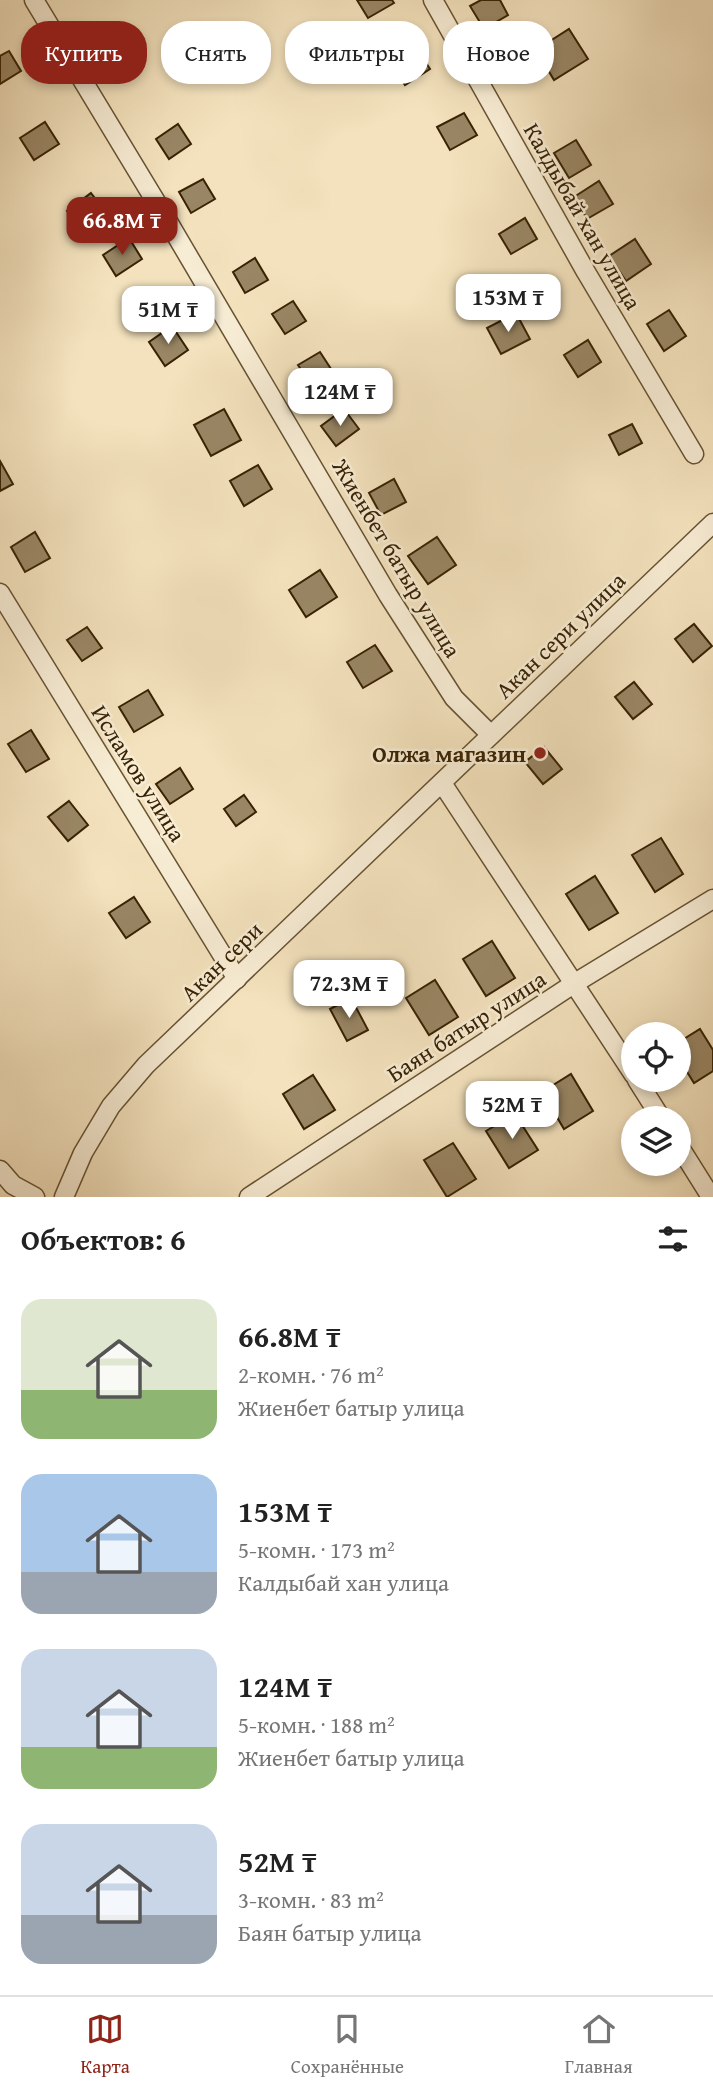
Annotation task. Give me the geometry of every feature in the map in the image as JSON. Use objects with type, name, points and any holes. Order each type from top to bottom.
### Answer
[{"type":"street","name":"Жиенбет батыр улица","points":[[34,0],[388,595],[454,698],[491,735]]},
{"type":"street","name":"Калдыбай хан улица","points":[[433,0],[586,272],[694,454]]},
{"type":"street","name":"Акан сери улица","points":[[442,783],[713,523]]},
{"type":"street","name":"Исламов улица","points":[[0,593],[237,979]]},
{"type":"street","name":"Акан сери","points":[[64,1197],[83,1153],[111,1105],[146,1065],[442,783]]},
{"type":"street","points":[[442,783],[621,1055]]},
{"type":"street","name":"Баян батыр улица","points":[[250,1197],[575,983],[713,899]]},
{"type":"street","points":[[691,1165],[711,1197]]},
{"type":"street","points":[[0,1170],[13,1185],[35,1197]]},
{"type":"building","points":[[357,0],[392,0],[394,3],[368,18]]},
{"type":"building","points":[[481,0],[500,0],[508,15],[498,21],[479,21],[470,6]]},
{"type":"building","points":[[569,29],[588,59],[554,80],[554,39]]},
{"type":"building","points":[[9,51],[21,71],[0,84],[0,56]]},
{"type":"building","points":[[464,113],[477,135],[450,150],[437,127]]},
{"type":"building","points":[[45,122],[59,144],[34,160],[20,138]]},
{"type":"building","points":[[178,124],[191,144],[169,159],[156,139]]},
{"type":"building","points":[[576,140],[591,165],[569,178],[554,153]]},
{"type":"building","points":[[203,179],[215,199],[191,213],[179,192]]},
{"type":"building","points":[[599,181],[613,204],[587,219],[574,197]]},
{"type":"building","points":[[91,193],[110,218],[85,236],[67,211]]},
{"type":"building","points":[[525,218],[537,239],[511,254],[499,234]]},
{"type":"building","points":[[129,238],[142,259],[116,276],[103,255]]},
{"type":"building","points":[[635,239],[651,264],[626,281],[609,256]]},
{"type":"building","points":[[255,258],[268,280],[245,293],[233,272]]},
{"type":"building","points":[[293,301],[306,321],[285,334],[272,314]]},
{"type":"building","points":[[669,310],[686,336],[664,351],[647,324]]},
{"type":"building","points":[[516,313],[530,339],[501,354],[487,328]]},
{"type":"building","points":[[172,326],[188,350],[165,366],[149,342]]},
{"type":"building","points":[[588,340],[601,362],[578,377],[564,355]]},
{"type":"building","points":[[320,352],[333,372],[312,386],[298,365]]},
{"type":"building","points":[[224,409],[241,440],[211,456],[194,425]]},
{"type":"building","points":[[344,409],[359,429],[336,446],[321,426]]},
{"type":"building","points":[[632,424],[642,443],[619,455],[609,435]]},
{"type":"building","points":[[0,461],[13,484],[0,491]]},
{"type":"building","points":[[258,465],[272,489],[244,506],[230,481]]},
{"type":"building","points":[[394,479],[406,502],[381,515],[369,493]]},
{"type":"building","points":[[35,532],[50,558],[25,572],[11,547]]},
{"type":"building","points":[[437,537],[456,565],[428,584],[408,556]]},
{"type":"building","points":[[320,570],[337,597],[306,617],[289,590]]},
{"type":"building","points":[[694,624],[712,646],[693,662],[675,639]]},
{"type":"building","points":[[87,627],[102,648],[82,661],[67,640]]},
{"type":"building","points":[[375,645],[392,671],[363,688],[347,662]]},
{"type":"building","points":[[634,682],[652,704],[633,719],[615,697]]},
{"type":"building","points":[[148,690],[163,715],[134,732],[119,707]]},
{"type":"building","points":[[31,730],[49,759],[26,772],[8,744]]},
{"type":"building","points":[[544,747],[562,769],[543,784],[525,762]]},
{"type":"building","points":[[180,768],[193,789],[170,804],[156,784]]},
{"type":"building","points":[[244,795],[256,812],[236,826],[224,809]]},
{"type":"building","points":[[69,801],[88,825],[68,841],[48,817]]},
{"type":"building","points":[[661,838],[683,874],[655,892],[632,855]]},
{"type":"building","points":[[595,876],[618,913],[589,930],[566,894]]},
{"type":"building","points":[[134,897],[150,922],[126,938],[109,913]]},
{"type":"building","points":[[492,941],[515,978],[486,996],[463,959]]},
{"type":"building","points":[[435,980],[458,1017],[429,1035],[406,998]]},
{"type":"building","points":[[351,998],[368,1030],[347,1041],[330,1009]]},
{"type":"building","points":[[700,1029],[713,1050],[713,1071],[694,1083],[691,1078],[691,1035]]},
{"type":"building","points":[[571,1074],[593,1111],[564,1129],[542,1092]]},
{"type":"building","points":[[313,1075],[335,1110],[304,1129],[283,1094]]},
{"type":"building","points":[[515,1114],[538,1150],[509,1168],[486,1131]]},
{"type":"building","points":[[453,1143],[476,1179],[447,1197],[424,1160]]},
{"type":"place","name":"Олжа магазин","points":[[540,753]]}]
